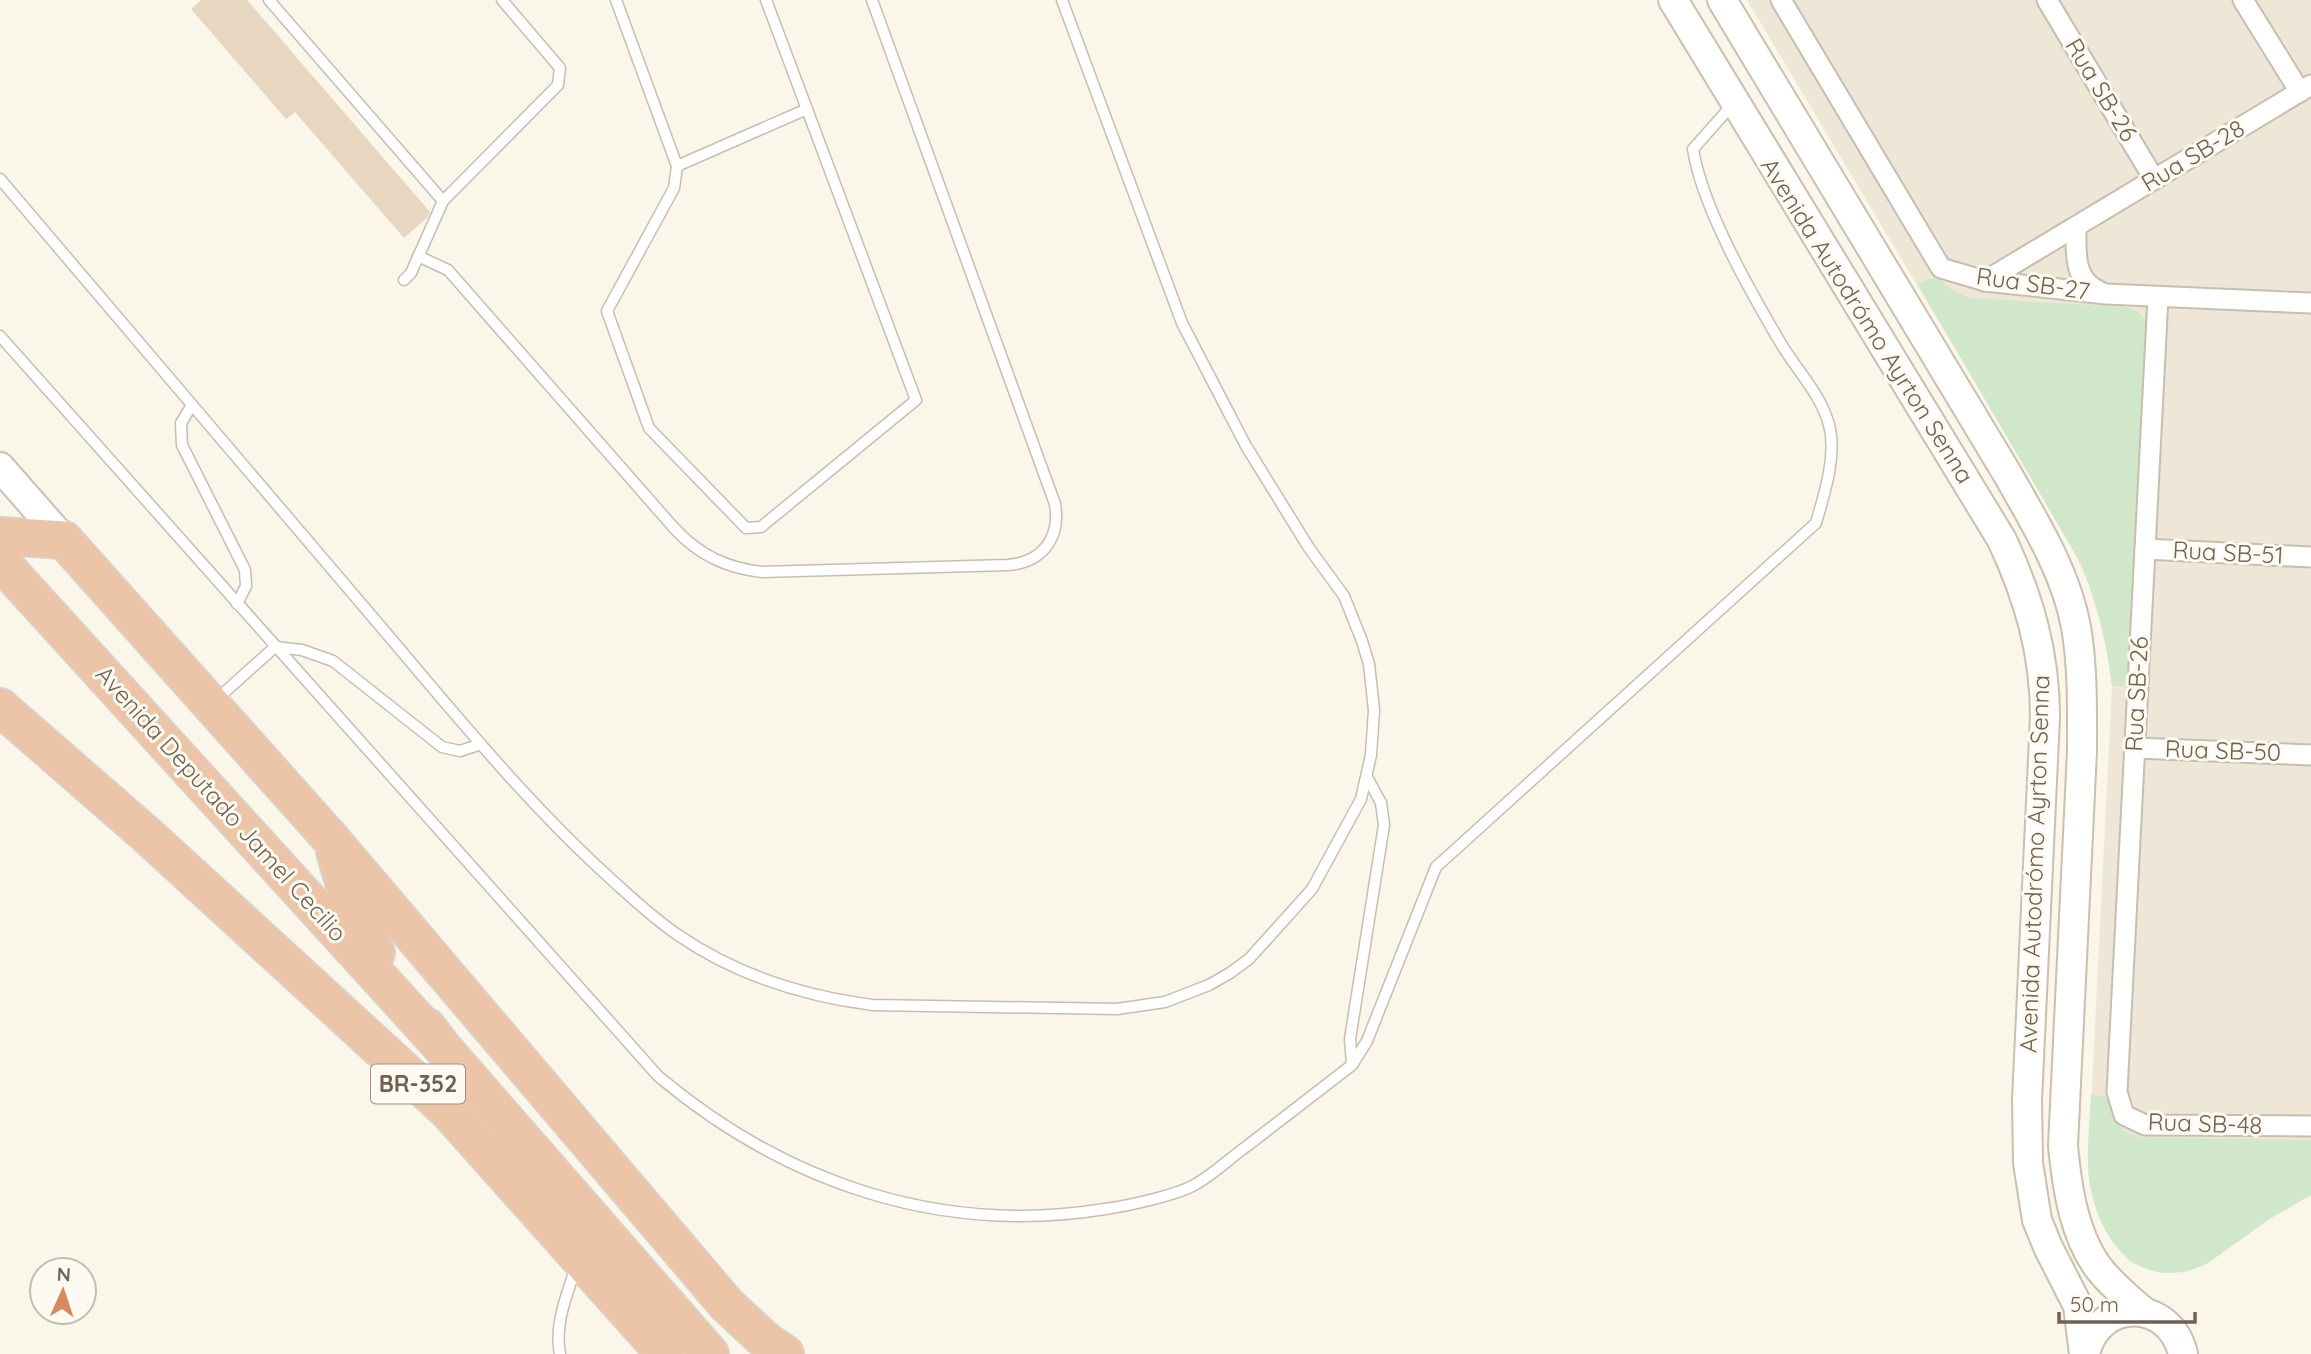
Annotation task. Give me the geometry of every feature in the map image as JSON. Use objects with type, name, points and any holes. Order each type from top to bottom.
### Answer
[{"type":"highway","points":[[0,536],[64,540],[330,838],[727,1305],[767,1342],[786,1354]]},
{"type":"highway","name":"Avenida Deputado Jamel Cecilio","points":[[0,561],[442,1047]]},
{"type":"highway","name":"BR-352","points":[[0,707],[148,836],[448,1111],[665,1354]]},
{"type":"highway","points":[[330,838],[352,909],[367,941],[442,1047]]},
{"type":"highway","name":"BR-352","points":[[442,1047],[710,1354]]},
{"type":"street","name":"Avenida Autodrómo Ayrton Senna","points":[[1673,0],[2002,540],[2020,578],[2031,612],[2040,646],[2045,683],[2045,717],[2028,1073],[2028,1163],[2037,1220],[2078,1306],[2084,1354]]},
{"type":"street","name":"Avenida Autodrómo Ayrton Senna","points":[[1722,0],[2008,475],[2049,549],[2063,584],[2076,625],[2082,698],[2064,1159],[2072,1203],[2088,1248],[2099,1268],[2117,1289],[2144,1312],[2156,1316],[2174,1331],[2183,1354]]},
{"type":"street","name":"Rua SB-27","points":[[1781,0],[1941,268],[1985,281],[2106,294],[2311,303]]},
{"type":"street","name":"Rua SB-26","points":[[2048,0],[2154,179]]},
{"type":"street","points":[[2243,0],[2305,89]]},
{"type":"street","name":"Rua SB-28","points":[[1985,281],[2305,89]]},
{"type":"street","points":[[2076,228],[2076,257],[2082,276],[2091,288],[2106,294]]},
{"type":"street","name":"Rua SB-26","points":[[2117,1092],[2158,297]]},
{"type":"street","points":[[0,467],[64,540]]},
{"type":"street","name":"Rua SB-51","points":[[2145,549],[2311,557]]},
{"type":"street","name":"Rua SB-50","points":[[2135,748],[2311,755]]},
{"type":"street","name":"Rua SB-48","points":[[2117,1092],[2124,1115],[2145,1125],[2311,1126]]},
{"type":"street","points":[[2084,1354],[2092,1334],[2109,1317],[2120,1313],[2144,1312]]},
{"type":"lane","points":[[269,0],[443,201]]},
{"type":"lane","points":[[404,280],[411,273],[443,201],[558,86],[560,68],[502,0]]},
{"type":"lane","points":[[616,0],[677,166],[674,188],[607,311],[649,428],[746,528],[761,527],[916,400],[766,0]]},
{"type":"lane","points":[[418,256],[448,270],[674,528],[692,546],[713,560],[762,572],[1017,565],[1037,557],[1045,551],[1055,533],[1055,504],[872,0]]},
{"type":"lane","points":[[0,179],[481,744],[564,837],[652,916],[678,935],[725,962],[765,980],[818,996],[873,1005],[1117,1009],[1165,1002],[1209,985],[1249,959],[1312,889],[1361,799],[1374,733],[1372,688],[1363,641],[1344,596],[1309,548],[1246,446],[1182,323],[1062,0]]},
{"type":"lane","points":[[0,336],[658,1076],[691,1104],[782,1160],[888,1199],[959,1212],[1027,1216],[1062,1215],[1129,1206],[1195,1186],[1352,1065],[1367,1041],[1436,867],[1816,523],[1830,471],[1831,431],[1823,407],[1781,344],[1731,252],[1697,172],[1693,149],[1735,102]]},
{"type":"lane","points":[[677,166],[807,109]]},
{"type":"lane","points":[[192,405],[181,423],[182,445],[245,570],[246,586],[237,604]]},
{"type":"lane","points":[[212,703],[275,647],[302,650],[333,661],[442,747],[460,751],[481,744]]},
{"type":"lane","points":[[1352,1065],[1350,1039],[1384,825],[1381,803],[1367,777]]},
{"type":"lane","points":[[561,1354],[558,1342],[560,1317],[580,1257]]},
{"type":"shaded area","points":[[1747,0],[2311,0],[2311,1195],[2271,1218],[2208,1263],[2186,1272],[2162,1273],[2130,1262],[2110,1238],[2090,1186],[2088,1166],[2112,686],[2105,638],[2091,589],[2069,540]]},
{"type":"green space","points":[[1936,277],[1953,291],[1971,298],[2125,307],[2134,310],[2145,320],[2148,329],[2131,686],[2112,686],[2101,624],[2081,564],[1917,283]]},
{"type":"green space","points":[[2091,1094],[2109,1097],[2117,1122],[2138,1137],[2311,1140],[2311,1195],[2271,1218],[2208,1263],[2185,1271],[2164,1273],[2146,1269],[2129,1259],[2116,1246],[2104,1229],[2096,1208],[2088,1164]]},
{"type":"building","points":[[201,0],[247,0],[430,212],[427,218],[404,238],[295,112],[286,119],[191,9]]}]
